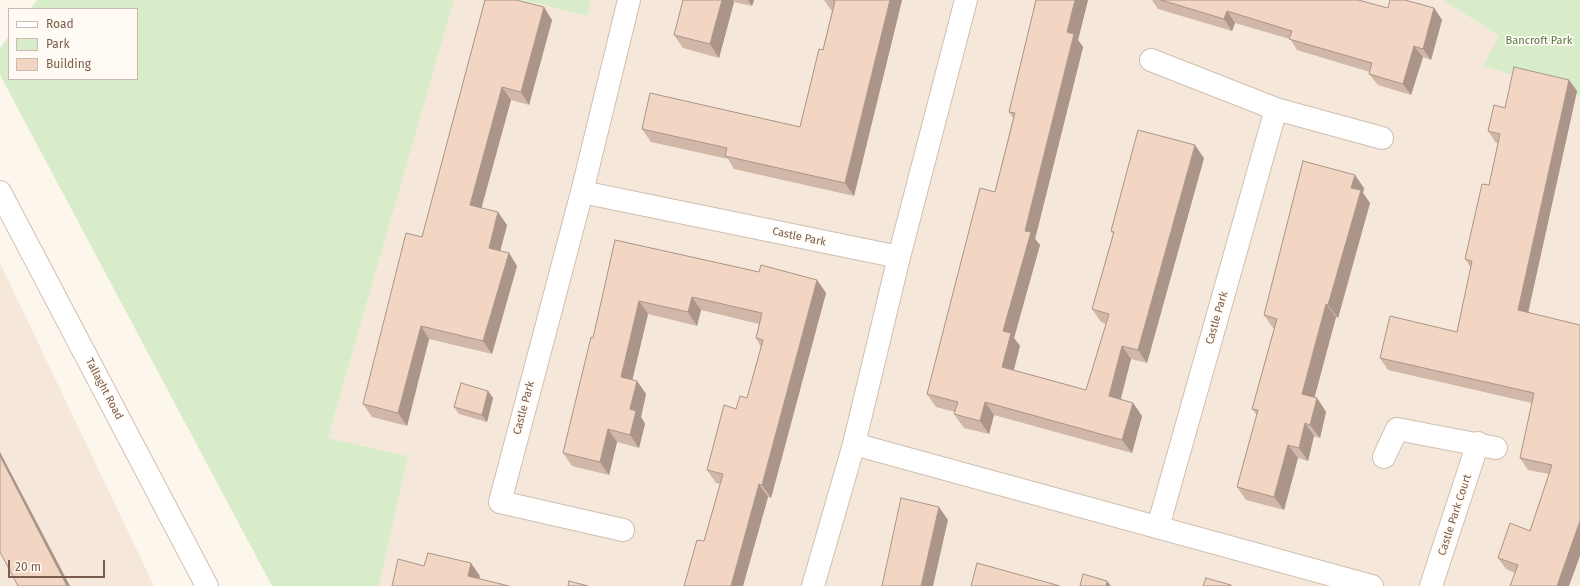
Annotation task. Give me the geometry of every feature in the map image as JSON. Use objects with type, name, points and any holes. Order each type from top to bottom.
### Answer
[{"type":"street","name":"Castle Park","points":[[623,530],[500,502],[582,192],[629,0]]},
{"type":"street","points":[[813,586],[854,444],[898,257],[966,0]]},
{"type":"street","points":[[1151,60],[1276,109],[1382,138]]},
{"type":"street","name":"Castle Park","points":[[1158,527],[1276,109]]},
{"type":"street","name":"Tallaght Road","points":[[0,192],[207,586]]},
{"type":"street","name":"Castle Park","points":[[582,192],[898,257]]},
{"type":"street","name":"Castle Park Court","points":[[1384,457],[1397,429],[1487,445],[1431,586]]},
{"type":"street","points":[[854,444],[1372,586]]},
{"type":"shaded area","points":[[454,0],[522,0],[587,16],[591,0],[1443,0],[1499,36],[1484,66],[1580,96],[1580,586],[379,586],[408,456],[328,438]]},
{"type":"shaded area","points":[[0,263],[154,586],[0,586]]},
{"type":"green space","points":[[37,0],[454,0],[328,438],[408,456],[379,586],[272,586],[0,75],[0,48],[8,37],[8,80],[138,80],[138,8],[31,8]]},
{"type":"green space","points":[[522,0],[591,0],[587,16]]},
{"type":"green space","name":"Bancroft Park","points":[[1443,0],[1580,0],[1580,96],[1483,66],[1499,36]]},
{"type":"building","points":[[485,0],[516,0],[544,7],[521,92],[502,87],[470,205],[498,212],[489,248],[509,253],[483,341],[421,326],[398,413],[363,404],[406,233],[422,237]]},
{"type":"building","points":[[683,0],[722,0],[710,44],[674,35]]},
{"type":"building","points":[[833,0],[890,0],[845,183],[725,156],[727,148],[642,129],[650,93],[800,127],[819,49],[823,50],[835,1]]},
{"type":"building","points":[[1036,0],[1075,0],[1067,32],[1074,34],[1025,231],[1031,232],[1003,331],[1011,333],[1002,367],[1086,390],[1109,314],[1092,309],[1114,232],[1111,231],[1138,130],[1195,145],[1138,350],[1122,346],[1109,396],[1133,403],[1122,440],[985,402],[980,421],[954,414],[958,402],[927,394],[980,188],[995,192],[1015,113],[1009,112]]},
{"type":"building","points":[[1161,0],[1358,0],[1388,8],[1390,0],[1405,0],[1434,8],[1423,49],[1414,46],[1403,84],[1369,74],[1372,63],[1289,39],[1292,31],[1227,11],[1224,19]]},
{"type":"building","points":[[1514,67],[1569,80],[1518,310],[1580,325],[1580,521],[1557,586],[1510,586],[1518,565],[1498,558],[1510,523],[1530,531],[1552,465],[1520,458],[1534,393],[1380,358],[1390,316],[1457,332],[1472,261],[1465,259],[1482,184],[1489,185],[1500,134],[1488,131],[1494,105],[1505,108]]},
{"type":"building","points":[[1303,161],[1355,175],[1351,188],[1361,190],[1328,305],[1326,304],[1302,394],[1317,398],[1310,425],[1305,423],[1299,448],[1288,445],[1274,497],[1237,487],[1258,410],[1252,409],[1277,319],[1264,315]]},
{"type":"building","points":[[615,240],[759,272],[761,265],[817,280],[762,485],[759,484],[731,586],[684,586],[697,540],[704,541],[723,474],[707,470],[724,405],[736,409],[740,396],[747,398],[763,340],[756,338],[762,313],[692,297],[688,312],[639,301],[621,377],[637,381],[630,409],[636,411],[630,435],[608,429],[600,462],[563,453],[591,337],[593,338]]},
{"type":"building","points":[[461,383],[488,391],[482,415],[454,407]]},
{"type":"building","points":[[0,456],[67,586],[18,586],[0,552]]},
{"type":"building","points":[[901,498],[939,507],[921,586],[882,586]]},
{"type":"building","points":[[428,553],[471,563],[468,576],[509,586],[392,586],[398,559],[424,566]]},
{"type":"building","points":[[977,563],[1060,586],[971,586]]},
{"type":"building","points":[[1083,574],[1107,581],[1106,586],[1080,586]]},
{"type":"building","points":[[1206,578],[1231,585],[1231,586],[1203,586]]},
{"type":"building","points":[[569,581],[588,586],[568,586]]}]
